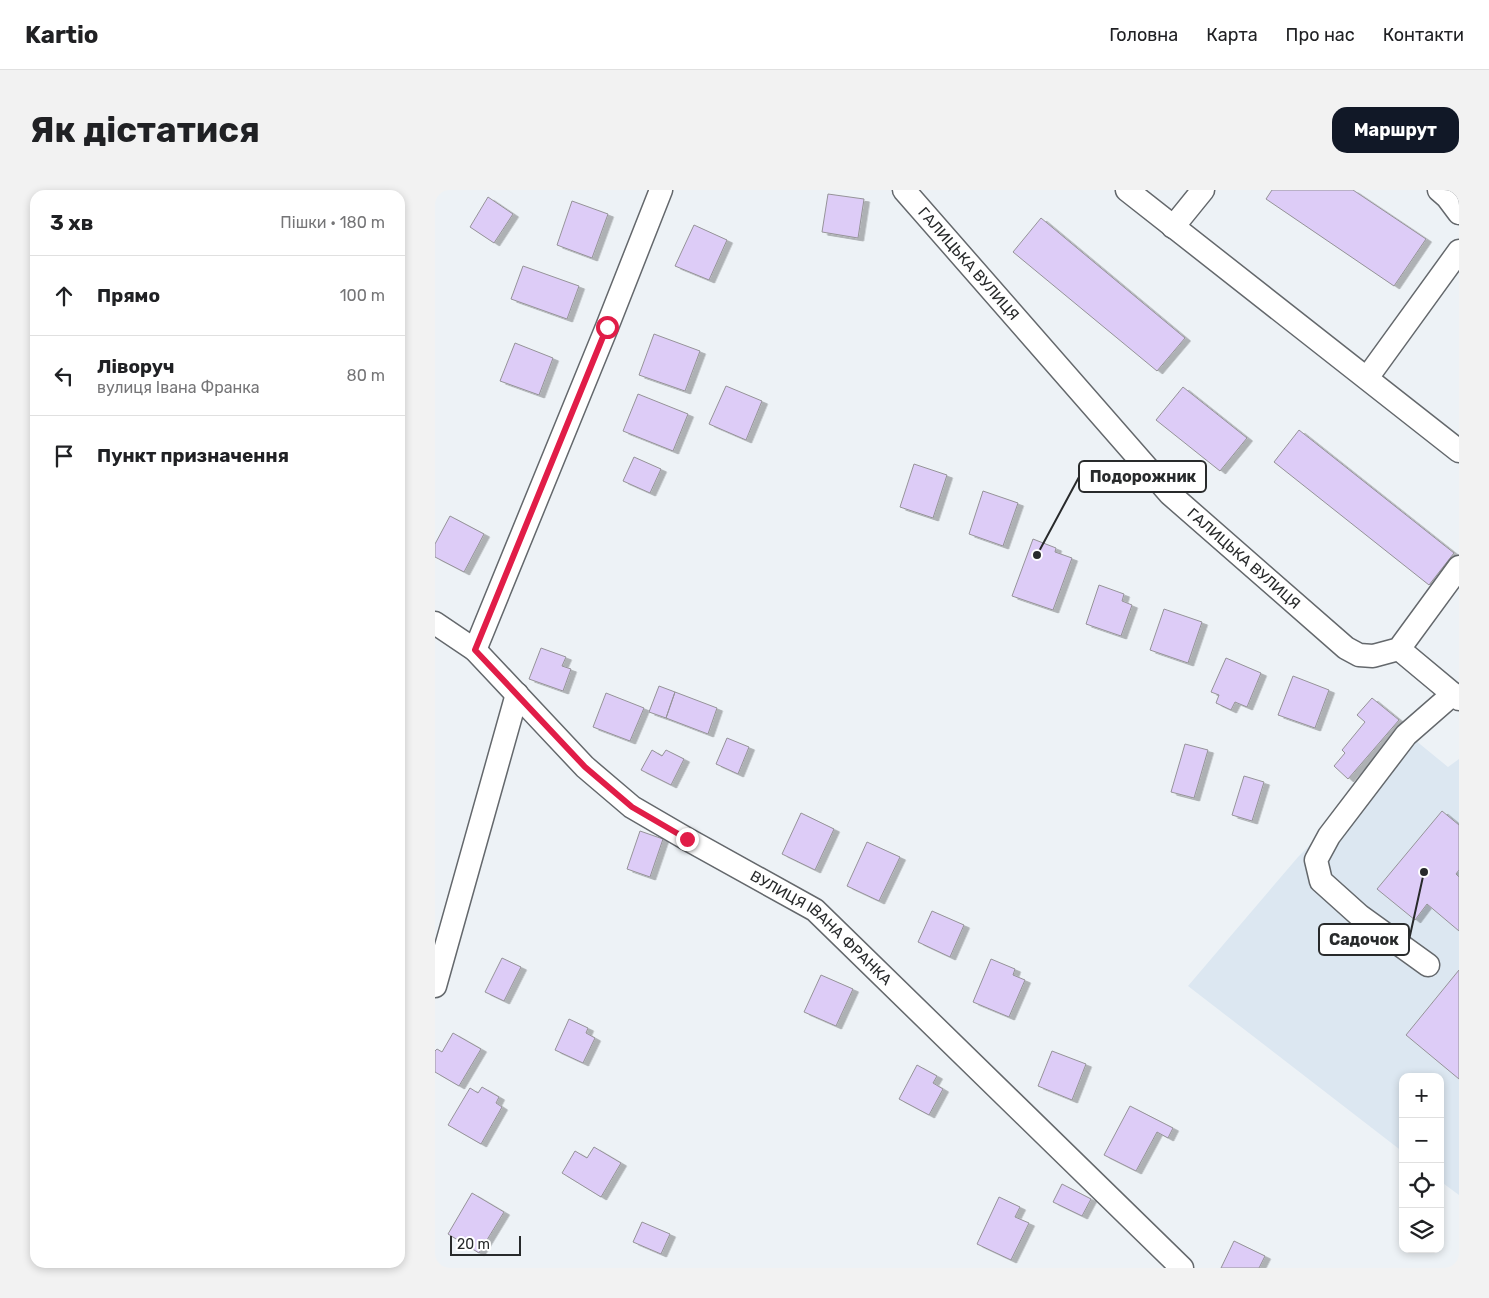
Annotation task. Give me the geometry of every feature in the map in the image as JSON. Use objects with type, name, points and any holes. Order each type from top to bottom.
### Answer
[{"type":"street","points":[[475,650],[661,190]]},
{"type":"street","name":"ГАЛИЦЬКА ВУЛИЦЯ","points":[[904,190],[1170,494],[1346,648],[1359,655],[1373,656],[1399,649]]},
{"type":"street","points":[[1127,190],[1459,451]]},
{"type":"street","points":[[1173,227],[1203,190]]},
{"type":"street","points":[[1439,190],[1459,213]]},
{"type":"street","points":[[1367,378],[1459,251]]},
{"type":"street","points":[[1428,965],[1360,916],[1321,881],[1316,860],[1329,836],[1406,735],[1456,696],[1399,649],[1459,567]]},
{"type":"street","name":"ВУЛИЦЯ ІВАНА ФРАНКА","points":[[435,623],[475,650],[585,767],[632,807],[815,910],[1182,1268]]},
{"type":"street","points":[[435,986],[517,694]]},
{"type":"shaded area","points":[[1415,740],[1448,767],[1459,759],[1459,1195],[1444,1184],[1444,1073],[1399,1073],[1399,1149],[1188,986],[1298,857]]},
{"type":"building","points":[[1272,190],[1353,190],[1426,239],[1394,286],[1266,199]]},
{"type":"building","points":[[828,194],[864,199],[858,238],[822,232]]},
{"type":"building","points":[[488,197],[513,214],[494,243],[470,227]]},
{"type":"building","points":[[572,201],[608,214],[592,258],[557,245]]},
{"type":"building","points":[[1041,218],[1185,338],[1157,371],[1013,252]]},
{"type":"building","points":[[694,225],[727,240],[709,280],[675,266]]},
{"type":"building","points":[[523,266],[579,286],[567,319],[511,299]]},
{"type":"building","points":[[654,334],[700,351],[685,391],[639,375]]},
{"type":"building","points":[[515,343],[553,358],[539,395],[500,381]]},
{"type":"building","points":[[726,386],[762,401],[746,440],[709,424]]},
{"type":"building","points":[[1183,387],[1247,438],[1220,471],[1156,420]]},
{"type":"building","points":[[638,394],[688,414],[673,451],[623,431]]},
{"type":"building","points":[[1299,430],[1454,553],[1429,585],[1274,462]]},
{"type":"building","points":[[634,457],[661,469],[650,493],[623,481]]},
{"type":"building","points":[[914,464],[947,475],[933,518],[900,507]]},
{"type":"building","points":[[983,491],[1018,503],[1003,546],[969,534]]},
{"type":"building","points":[[450,516],[484,534],[464,572],[435,557],[435,544]]},
{"type":"building","points":[[1033,539],[1056,548],[1055,552],[1072,558],[1053,610],[1012,596]]},
{"type":"building","points":[[1099,585],[1124,594],[1122,601],[1132,605],[1121,636],[1086,624]]},
{"type":"building","points":[[1164,609],[1202,622],[1188,663],[1150,650]]},
{"type":"building","points":[[541,648],[566,657],[562,666],[571,669],[563,691],[529,679]]},
{"type":"building","points":[[1226,658],[1261,673],[1247,707],[1235,702],[1231,710],[1216,703],[1219,695],[1211,692]]},
{"type":"building","points":[[1293,676],[1329,690],[1315,728],[1278,715]]},
{"type":"building","points":[[659,686],[675,692],[666,718],[649,712]]},
{"type":"building","points":[[675,692],[717,708],[708,734],[666,718]]},
{"type":"building","points":[[606,693],[644,708],[630,741],[593,727]]},
{"type":"building","points":[[1372,698],[1399,720],[1348,779],[1334,766],[1345,753],[1342,750],[1365,722],[1357,715]]},
{"type":"building","points":[[727,738],[749,747],[738,774],[716,764]]},
{"type":"building","points":[[1185,744],[1208,750],[1194,798],[1171,792]]},
{"type":"building","points":[[652,750],[662,756],[666,750],[684,759],[671,785],[641,770]]},
{"type":"building","points":[[1244,776],[1264,782],[1252,821],[1232,815]]},
{"type":"building","points":[[1442,811],[1459,825],[1459,870],[1456,874],[1459,877],[1459,931],[1427,904],[1415,920],[1377,889]]},
{"type":"building","points":[[801,813],[834,829],[815,870],[782,854]]},
{"type":"building","points":[[640,831],[663,839],[650,877],[627,869]]},
{"type":"building","points":[[867,842],[900,857],[879,901],[847,886]]},
{"type":"building","points":[[932,911],[964,925],[950,957],[918,942]]},
{"type":"building","points":[[502,958],[521,967],[504,1001],[485,992]]},
{"type":"building","points":[[991,959],[1015,969],[1013,975],[1025,980],[1009,1017],[973,1002]]},
{"type":"building","points":[[1459,970],[1459,1079],[1406,1035]]},
{"type":"building","points":[[821,975],[853,989],[836,1026],[804,1012]]},
{"type":"building","points":[[569,1019],[588,1028],[586,1033],[595,1038],[583,1063],[555,1050]]},
{"type":"building","points":[[453,1033],[481,1049],[459,1086],[435,1072],[435,1051],[437,1049],[442,1052]]},
{"type":"building","points":[[1052,1051],[1086,1064],[1072,1100],[1038,1086]]},
{"type":"building","points":[[917,1065],[937,1076],[933,1083],[943,1089],[929,1115],[899,1099]]},
{"type":"building","points":[[482,1087],[499,1097],[496,1103],[502,1107],[481,1144],[448,1125],[470,1088],[478,1093]]},
{"type":"building","points":[[1130,1106],[1173,1128],[1168,1138],[1157,1132],[1136,1171],[1104,1155]]},
{"type":"building","points":[[594,1147],[621,1163],[601,1197],[562,1173],[575,1151],[587,1158]]},
{"type":"building","points":[[1062,1184],[1091,1199],[1082,1216],[1053,1202]]},
{"type":"building","points":[[472,1193],[504,1212],[479,1253],[448,1234]]},
{"type":"building","points":[[999,1197],[1020,1207],[1015,1217],[1029,1223],[1011,1260],[977,1244]]},
{"type":"building","points":[[642,1222],[670,1234],[661,1254],[633,1242]]},
{"type":"building","points":[[1234,1241],[1265,1256],[1259,1268],[1221,1268]]},
{"type":"place","name":"Подорожник","points":[[1037,555]]},
{"type":"place","name":"Садочок","points":[[1424,872]]},
{"type":"route","points":[[607,327],[475,650],[585,767],[632,807],[687,839]]}]
